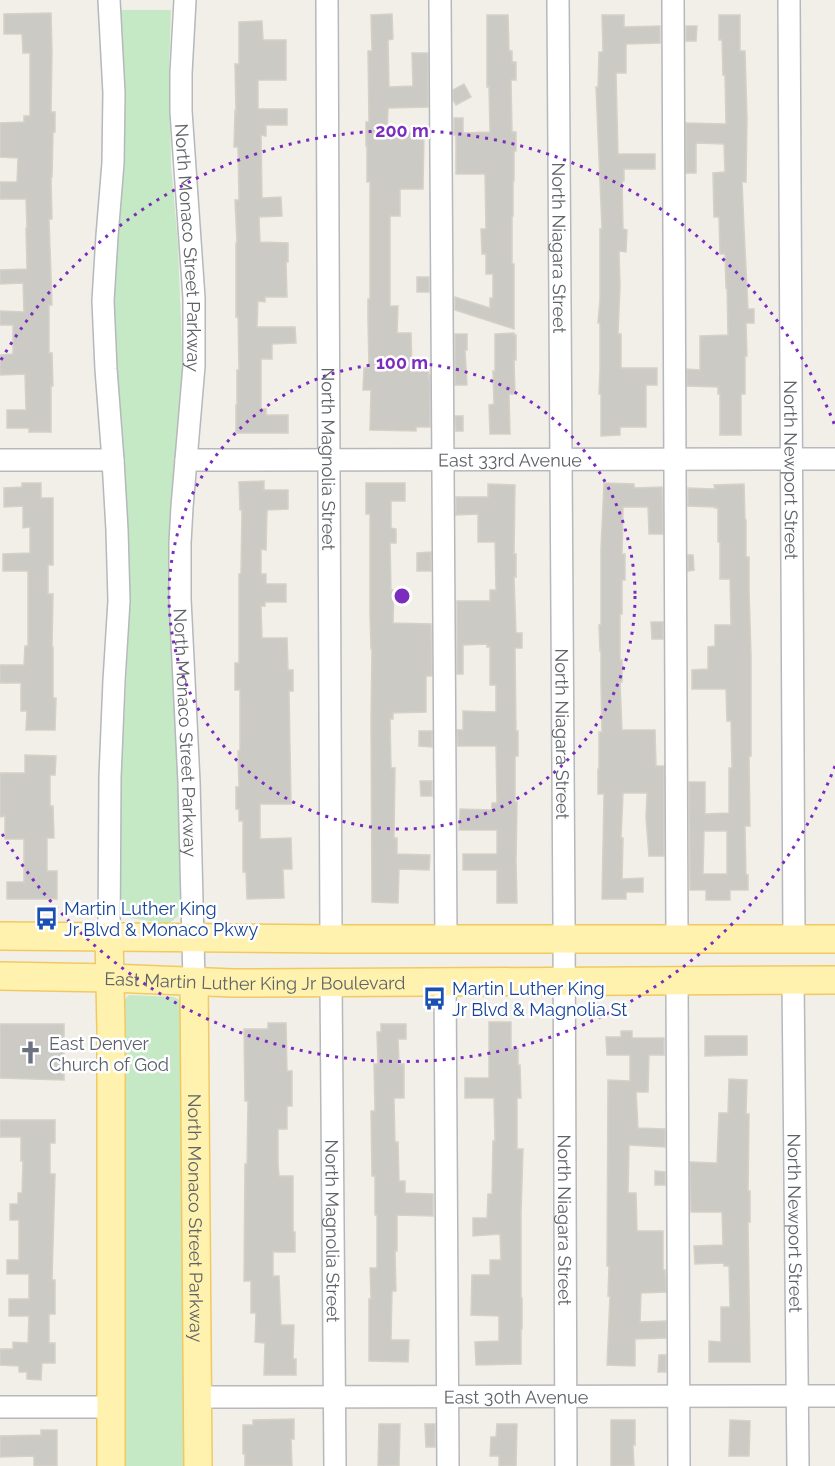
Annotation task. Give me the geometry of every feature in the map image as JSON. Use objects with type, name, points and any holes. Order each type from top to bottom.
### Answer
[{"type":"main road","points":[[0,936],[193,939],[331,929],[446,939],[835,939]]},
{"type":"main road","points":[[109,937],[111,1466]]},
{"type":"main road","name":"East Martin Luther King Jr Boulevard","points":[[0,976],[194,981],[331,989],[445,981],[835,980]]},
{"type":"main road","name":"North Monaco Street Parkway","points":[[194,981],[198,1466]]},
{"type":"street","points":[[109,0],[114,93],[113,163],[103,301],[119,601],[110,777],[109,937]]},
{"type":"street","name":"North Monaco Street Parkway","points":[[185,0],[181,111],[194,298],[194,366],[180,543],[180,599],[189,782],[194,981]]},
{"type":"street","name":"North Magnolia Street","points":[[327,0],[331,929]]},
{"type":"street","points":[[440,0],[446,939]]},
{"type":"street","name":"North Niagara Street","points":[[558,0],[566,1466]]},
{"type":"street","points":[[673,0],[677,938]]},
{"type":"street","name":"North Newport Street","points":[[789,0],[794,939]]},
{"type":"street","name":"East 33rd Avenue","points":[[186,460],[835,459]]},
{"type":"street","points":[[0,460],[113,460]]},
{"type":"street","points":[[676,980],[679,1466]]},
{"type":"street","name":"North Newport Street","points":[[793,980],[798,1466]]},
{"type":"street","points":[[445,981],[448,1466]]},
{"type":"street","name":"North Magnolia Street","points":[[331,989],[335,1466]]},
{"type":"street","name":"East 30th Avenue","points":[[198,1397],[835,1396]]},
{"type":"street","points":[[0,1407],[111,1407]]},
{"type":"green space","points":[[120,10],[171,10],[169,69],[171,165],[178,245],[183,380],[169,552],[181,824],[181,914],[168,924],[125,917],[115,904],[130,603],[123,461],[112,351],[119,215]]},
{"type":"green space","points":[[129,995],[174,997],[183,1002],[187,1466],[121,1466],[122,1002]]},
{"type":"building","points":[[51,13],[51,112],[55,112],[55,132],[53,132],[51,177],[52,219],[49,219],[52,305],[49,305],[49,353],[52,353],[53,386],[51,386],[51,432],[29,432],[29,428],[7,428],[7,410],[26,410],[25,374],[0,375],[0,355],[13,354],[13,325],[0,325],[0,311],[24,312],[23,283],[0,284],[0,270],[27,269],[27,228],[26,199],[0,199],[0,182],[17,182],[18,158],[0,157],[0,123],[24,122],[24,116],[30,116],[30,53],[23,53],[22,34],[4,34],[4,14]]},
{"type":"building","points":[[392,14],[393,39],[388,40],[389,87],[413,86],[412,53],[428,53],[428,107],[388,108],[387,133],[424,132],[423,189],[400,189],[400,216],[390,216],[390,306],[398,306],[397,333],[411,333],[412,369],[429,369],[428,379],[430,374],[430,427],[416,427],[416,431],[370,430],[371,390],[363,390],[364,368],[369,368],[370,182],[367,182],[366,146],[366,122],[369,122],[368,51],[372,51],[371,15]]},
{"type":"building","points":[[487,15],[508,15],[509,51],[512,51],[512,62],[516,62],[516,80],[511,80],[512,132],[516,132],[512,216],[514,329],[455,310],[455,297],[490,308],[490,298],[493,298],[493,274],[486,274],[486,254],[482,254],[481,229],[486,229],[485,174],[456,174],[456,135],[454,135],[454,118],[463,118],[463,133],[490,132],[489,86],[487,87]]},
{"type":"building","points":[[602,15],[624,15],[624,27],[660,26],[660,43],[626,44],[626,73],[616,73],[618,154],[655,154],[655,169],[624,169],[624,181],[622,181],[623,229],[627,230],[626,252],[619,251],[618,334],[621,334],[621,368],[657,368],[657,385],[646,385],[646,427],[620,427],[620,435],[601,436],[600,323],[598,323],[600,229],[602,229],[596,87],[598,87],[599,52],[603,52]]},
{"type":"building","points":[[719,15],[740,15],[740,51],[745,51],[746,182],[742,182],[748,309],[754,309],[754,323],[746,323],[747,356],[745,356],[745,394],[741,394],[741,435],[720,435],[718,387],[687,386],[687,369],[700,370],[700,336],[728,335],[725,254],[720,254],[719,217],[714,217],[713,173],[725,172],[724,144],[696,143],[696,173],[686,173],[686,123],[726,124],[725,75],[723,75],[722,40],[719,40]]},
{"type":"building","points":[[262,21],[263,40],[286,40],[286,80],[258,80],[258,109],[287,109],[287,125],[266,125],[266,136],[261,135],[262,198],[281,197],[282,216],[259,217],[260,242],[288,243],[288,262],[286,262],[287,297],[265,297],[265,302],[258,301],[257,327],[295,327],[296,343],[272,344],[272,359],[261,359],[261,409],[266,409],[266,415],[288,415],[288,433],[236,433],[237,370],[239,370],[235,200],[239,200],[238,147],[234,147],[235,64],[239,64],[239,22]]},
{"type":"building","points":[[686,26],[697,26],[696,41],[686,41]]},
{"type":"building","points":[[464,84],[471,97],[456,105],[453,100],[453,90]]},
{"type":"building","points":[[417,277],[429,277],[429,292],[417,292]]},
{"type":"building","points":[[514,333],[516,335],[515,394],[509,394],[510,434],[490,434],[489,405],[494,404],[495,334]]},
{"type":"building","points":[[455,334],[467,334],[467,350],[465,350],[467,385],[455,385]]},
{"type":"building","points":[[455,416],[463,416],[463,431],[456,431]]},
{"type":"building","points":[[264,481],[264,490],[288,490],[288,509],[267,510],[266,550],[261,549],[261,574],[266,574],[266,584],[286,584],[286,602],[265,602],[265,606],[261,606],[262,638],[287,638],[288,670],[293,670],[293,691],[289,691],[291,804],[260,804],[260,839],[291,838],[292,869],[283,869],[284,898],[247,899],[246,872],[243,872],[243,821],[239,821],[239,809],[236,809],[236,787],[239,787],[238,751],[240,750],[240,690],[235,690],[235,663],[239,663],[239,574],[241,574],[242,510],[240,510],[239,482]]},
{"type":"building","points":[[22,483],[41,483],[41,498],[53,498],[53,565],[48,565],[48,594],[53,594],[55,730],[26,730],[27,711],[21,711],[21,683],[0,683],[0,665],[24,665],[25,646],[28,646],[28,571],[3,571],[3,554],[30,553],[30,527],[23,528],[23,506],[4,507],[4,488],[22,487]]},
{"type":"building","points":[[366,483],[405,483],[405,501],[391,501],[391,528],[396,529],[396,543],[390,543],[391,590],[394,590],[393,623],[431,624],[432,674],[426,676],[426,712],[393,713],[393,719],[390,719],[391,768],[395,768],[394,838],[397,838],[397,854],[430,855],[429,870],[399,869],[398,903],[372,902],[372,649],[370,514],[366,514]]},
{"type":"building","points":[[604,483],[634,484],[634,488],[662,487],[663,534],[649,534],[648,507],[623,507],[622,554],[625,554],[625,580],[622,580],[622,614],[620,614],[622,730],[655,730],[656,766],[664,766],[664,856],[649,856],[647,793],[623,793],[622,879],[643,878],[643,892],[626,892],[626,899],[602,899],[604,794],[598,794],[598,769],[599,732],[602,732],[599,625],[601,625]]},
{"type":"building","points":[[488,484],[515,485],[516,633],[522,633],[522,648],[515,648],[516,731],[518,731],[518,756],[515,756],[517,903],[497,903],[497,870],[463,870],[463,854],[497,854],[497,830],[459,830],[460,809],[492,810],[492,803],[497,803],[496,746],[458,746],[457,730],[463,730],[463,711],[496,712],[496,685],[490,685],[490,647],[487,647],[487,644],[463,645],[463,674],[457,674],[457,601],[490,601],[490,590],[496,590],[495,542],[478,542],[478,514],[456,515],[456,497],[488,497]]},
{"type":"building","points":[[744,484],[746,557],[749,557],[750,826],[745,826],[748,890],[730,890],[730,900],[706,900],[706,890],[690,890],[689,782],[705,782],[705,814],[729,813],[729,768],[732,768],[731,721],[727,721],[726,689],[692,689],[692,670],[708,669],[708,647],[715,646],[715,625],[731,625],[730,579],[720,579],[718,508],[688,506],[688,488],[715,489],[714,485]],"holes":[[[704,831],[727,831],[727,874],[703,874]]]},
{"type":"building","points":[[431,552],[431,571],[417,571],[417,553]]},
{"type":"building","points":[[688,555],[693,555],[694,570],[688,571]]},
{"type":"building","points":[[651,622],[663,622],[663,639],[652,639]]},
{"type":"building","points":[[419,731],[432,731],[432,747],[419,746]]},
{"type":"building","points":[[25,755],[56,756],[55,775],[50,775],[50,806],[53,806],[54,838],[47,838],[47,871],[57,871],[57,899],[7,899],[7,882],[24,882],[24,839],[5,839],[5,816],[0,817],[0,773],[25,773]]},
{"type":"building","points":[[420,781],[432,781],[432,796],[421,796]]},
{"type":"building","points":[[489,1022],[511,1022],[511,1049],[518,1049],[518,1065],[520,1065],[521,1098],[517,1098],[517,1149],[523,1149],[521,1364],[476,1365],[475,1342],[499,1341],[499,1316],[471,1315],[472,1275],[490,1275],[490,1260],[501,1260],[500,1234],[473,1236],[473,1218],[487,1218],[488,1194],[492,1194],[493,1141],[495,1141],[494,1098],[465,1098],[465,1078],[489,1078]]},
{"type":"building","points":[[268,1023],[286,1023],[287,1071],[292,1071],[292,1106],[287,1106],[287,1129],[278,1129],[278,1164],[279,1176],[293,1176],[295,1252],[273,1252],[273,1276],[279,1276],[281,1325],[294,1325],[293,1359],[296,1359],[296,1375],[264,1375],[265,1343],[255,1342],[256,1313],[251,1313],[251,1281],[244,1281],[248,1101],[245,1101],[244,1029],[268,1029]]},
{"type":"building","points":[[0,1024],[64,1024],[64,1080],[0,1078]]},
{"type":"building","points":[[381,1024],[406,1024],[406,1039],[398,1039],[399,1064],[404,1064],[404,1098],[394,1098],[399,1181],[405,1181],[405,1193],[433,1194],[433,1216],[397,1215],[396,1291],[392,1291],[391,1340],[409,1340],[408,1362],[369,1361],[370,1268],[377,1268],[377,1215],[375,1215],[375,1176],[372,1176],[371,1111],[375,1111],[374,1064],[378,1064],[377,1032],[381,1032]]},
{"type":"building","points":[[621,1031],[632,1031],[632,1038],[664,1038],[664,1055],[649,1055],[648,1092],[636,1092],[638,1128],[665,1129],[665,1147],[629,1145],[628,1193],[636,1193],[637,1231],[663,1231],[663,1270],[665,1270],[666,1292],[641,1293],[640,1322],[666,1321],[666,1338],[635,1339],[635,1366],[607,1365],[610,1296],[608,1296],[609,1266],[607,1266],[608,1080],[630,1081],[630,1055],[607,1055],[606,1037],[621,1037]]},
{"type":"building","points":[[705,1036],[747,1036],[747,1055],[705,1056]]},
{"type":"building","points":[[729,1079],[747,1080],[748,1191],[750,1191],[750,1222],[748,1222],[750,1362],[709,1362],[709,1341],[721,1342],[721,1307],[730,1307],[729,1266],[724,1266],[724,1263],[695,1264],[694,1246],[723,1245],[722,1212],[691,1212],[690,1162],[717,1163],[719,1113],[728,1113]]},
{"type":"building","points":[[0,1120],[55,1120],[55,1143],[50,1143],[50,1174],[55,1174],[52,1280],[55,1280],[55,1314],[49,1314],[49,1343],[55,1343],[55,1363],[42,1363],[41,1380],[27,1379],[27,1372],[19,1372],[19,1366],[0,1365],[0,1349],[13,1349],[13,1342],[28,1343],[29,1316],[9,1316],[9,1299],[29,1299],[29,1274],[7,1274],[7,1260],[19,1260],[19,1220],[10,1220],[10,1204],[18,1204],[18,1193],[22,1193],[23,1161],[21,1161],[21,1137],[0,1137]]},
{"type":"building","points":[[655,1171],[665,1172],[665,1185],[655,1185]]},
{"type":"building","points":[[659,1355],[666,1355],[666,1372],[658,1372]]},
{"type":"building","points":[[294,1419],[294,1439],[291,1439],[292,1466],[245,1466],[243,1425],[253,1425],[253,1420]]},
{"type":"building","points":[[611,1420],[635,1420],[634,1466],[611,1466]]},
{"type":"building","points":[[730,1420],[750,1421],[749,1456],[729,1456]]},
{"type":"building","points":[[379,1424],[400,1424],[399,1466],[378,1466]]},
{"type":"building","points":[[425,1424],[435,1424],[435,1447],[426,1447]]},
{"type":"building","points":[[497,1424],[517,1424],[516,1466],[499,1466],[499,1456],[490,1456],[491,1437],[496,1437]]},
{"type":"building","points":[[41,1430],[57,1430],[57,1466],[34,1466],[34,1456],[0,1457],[0,1436],[41,1435]]},
{"type":"place","name":"Martin Luther King Jr Blvd & Monaco Pkwy","points":[[46,918]]},
{"type":"place","name":"Martin Luther King Jr Blvd & Magnolia St","points":[[434,998]]},
{"type":"place","name":"East Denver Church of God","points":[[31,1053]]}]
